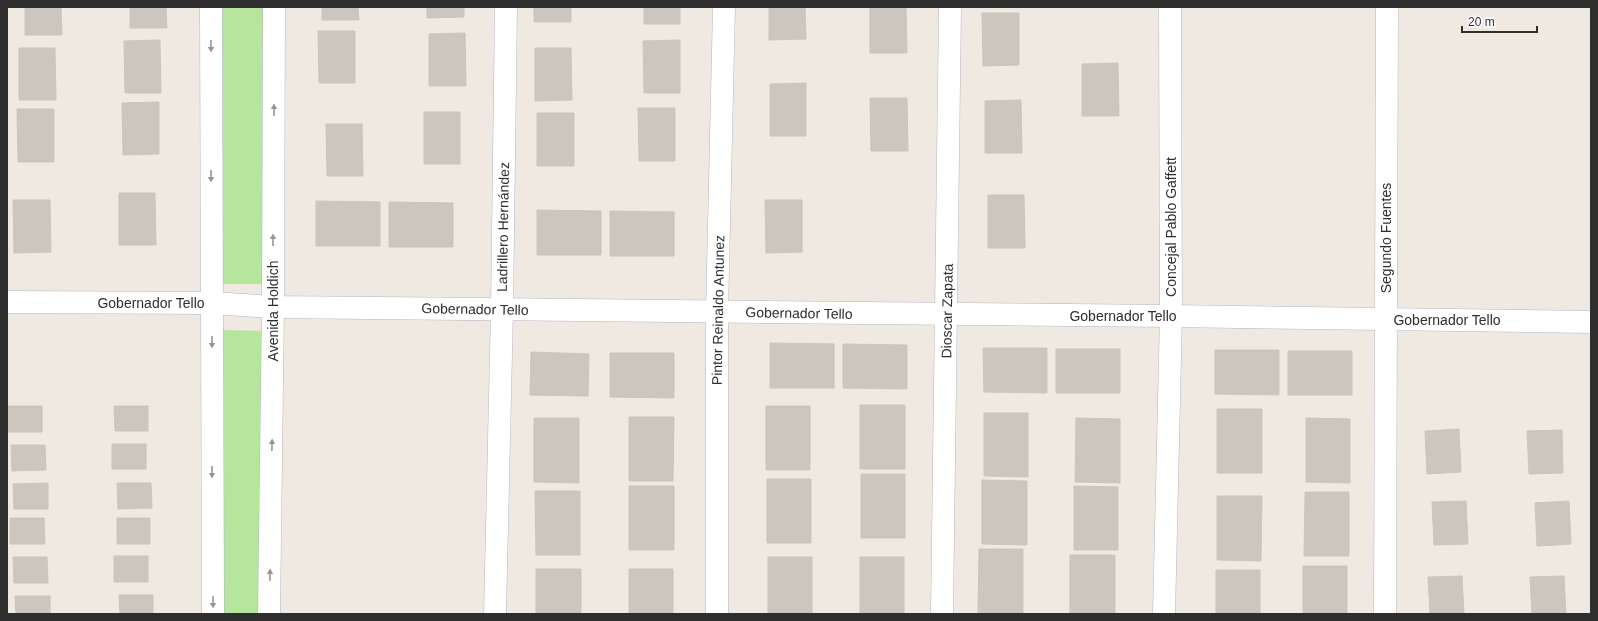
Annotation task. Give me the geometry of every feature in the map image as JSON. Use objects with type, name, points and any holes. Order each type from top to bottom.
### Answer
[{"type":"street","points":[[211,7],[213,614]]},
{"type":"street","name":"Avenida Holdich","points":[[269,614],[273,307],[274,7]]},
{"type":"street","name":"Ladrillero Hernández","points":[[495,614],[502,310],[506,7]]},
{"type":"street","name":"Pintor Reinaldo Antunez","points":[[717,614],[717,312],[724,7]]},
{"type":"street","name":"Dioscar Zapata","points":[[942,614],[950,7]]},
{"type":"street","name":"Concejal Pablo Gaffett","points":[[1164,614],[1171,316],[1170,7]]},
{"type":"street","name":"Segundo Fuentes","points":[[1385,614],[1387,7]]},
{"type":"street","name":"Gobernador Tello","points":[[7,302],[212,303],[273,307],[502,310],[1171,316],[1591,322]]},
{"type":"green space","points":[[221,7],[264,7],[263,284],[220,284]]},
{"type":"green space","points":[[221,330],[264,331],[263,614],[221,614]]},
{"type":"building","points":[[25,7],[61,7],[62,35],[25,35]]},
{"type":"building","points":[[130,7],[166,7],[167,28],[130,28]]},
{"type":"building","points":[[322,7],[358,7],[359,20],[322,20]]},
{"type":"building","points":[[427,7],[464,7],[464,17],[427,18]]},
{"type":"building","points":[[534,7],[571,7],[571,22],[534,22]]},
{"type":"building","points":[[644,7],[680,7],[680,24],[644,24]]},
{"type":"building","points":[[769,7],[805,7],[806,39],[769,40]]},
{"type":"building","points":[[870,7],[906,7],[907,53],[870,53]]},
{"type":"building","points":[[982,13],[1019,13],[1019,65],[983,66]]},
{"type":"building","points":[[318,31],[355,31],[355,83],[319,83]]},
{"type":"building","points":[[465,33],[466,86],[429,86],[429,34]]},
{"type":"building","points":[[160,40],[161,93],[125,93],[124,41]]},
{"type":"building","points":[[680,40],[680,93],[644,93],[643,41]]},
{"type":"building","points":[[19,48],[55,48],[56,100],[19,100]]},
{"type":"building","points":[[535,48],[571,48],[572,100],[535,101]]},
{"type":"building","points":[[1118,63],[1119,116],[1082,116],[1082,64]]},
{"type":"building","points":[[806,83],[806,136],[770,136],[770,84]]},
{"type":"building","points":[[870,98],[907,98],[908,151],[871,151]]},
{"type":"building","points":[[1021,100],[1022,153],[985,153],[985,101]]},
{"type":"building","points":[[159,102],[159,154],[123,155],[122,103]]},
{"type":"building","points":[[638,108],[675,108],[675,161],[639,161]]},
{"type":"building","points":[[17,109],[54,109],[54,162],[18,162]]},
{"type":"building","points":[[424,112],[460,112],[460,164],[424,164]]},
{"type":"building","points":[[537,113],[574,113],[574,166],[537,166]]},
{"type":"building","points":[[326,124],[362,124],[363,176],[327,176]]},
{"type":"building","points":[[119,193],[155,193],[156,245],[119,245]]},
{"type":"building","points":[[988,195],[1024,195],[1025,248],[988,248]]},
{"type":"building","points":[[13,200],[50,200],[51,252],[14,253]]},
{"type":"building","points":[[765,200],[802,200],[802,252],[766,253]]},
{"type":"building","points":[[316,201],[380,202],[380,246],[316,246]]},
{"type":"building","points":[[389,202],[453,203],[453,247],[389,247]]},
{"type":"building","points":[[537,210],[601,211],[601,255],[537,255]]},
{"type":"building","points":[[610,211],[674,212],[674,256],[610,256]]},
{"type":"building","points":[[770,343],[834,344],[834,388],[770,388]]},
{"type":"building","points":[[843,344],[907,345],[907,389],[843,388]]},
{"type":"building","points":[[983,348],[1047,348],[1047,393],[984,392]]},
{"type":"building","points":[[1056,349],[1120,349],[1120,393],[1056,393]]},
{"type":"building","points":[[1215,350],[1279,350],[1279,395],[1215,394]]},
{"type":"building","points":[[1288,351],[1352,351],[1352,395],[1288,395]]},
{"type":"building","points":[[531,352],[589,354],[588,396],[530,395]]},
{"type":"building","points":[[610,353],[674,353],[674,398],[610,397]]},
{"type":"building","points":[[860,405],[905,405],[905,469],[860,469]]},
{"type":"building","points":[[8,406],[42,406],[42,432],[8,432]]},
{"type":"building","points":[[114,406],[148,406],[148,431],[115,431]]},
{"type":"building","points":[[766,406],[810,406],[810,470],[766,470]]},
{"type":"building","points":[[1217,409],[1262,409],[1262,473],[1217,473]]},
{"type":"building","points":[[984,413],[1028,413],[1028,477],[984,476]]},
{"type":"building","points":[[629,417],[674,417],[673,481],[629,481]]},
{"type":"building","points":[[534,418],[579,418],[579,483],[534,482]]},
{"type":"building","points":[[1076,418],[1120,419],[1120,483],[1075,482]]},
{"type":"building","points":[[1306,418],[1350,419],[1350,483],[1306,482]]},
{"type":"building","points":[[1459,429],[1461,472],[1427,474],[1425,431]]},
{"type":"building","points":[[1562,430],[1563,473],[1529,474],[1527,431]]},
{"type":"building","points":[[112,444],[146,444],[146,469],[112,469]]},
{"type":"building","points":[[11,445],[45,445],[46,470],[12,471]]},
{"type":"building","points":[[861,474],[905,474],[905,538],[861,538]]},
{"type":"building","points":[[767,479],[811,479],[811,543],[767,543]]},
{"type":"building","points":[[982,480],[1027,481],[1027,545],[982,544]]},
{"type":"building","points":[[48,483],[48,509],[14,509],[13,484]]},
{"type":"building","points":[[117,483],[151,483],[152,508],[118,509]]},
{"type":"building","points":[[629,486],[674,486],[674,550],[629,550]]},
{"type":"building","points":[[1074,486],[1118,487],[1118,550],[1074,550]]},
{"type":"building","points":[[535,491],[580,491],[580,555],[536,555]]},
{"type":"building","points":[[1305,492],[1349,492],[1349,556],[1304,556]]},
{"type":"building","points":[[1217,496],[1262,496],[1261,561],[1217,560]]},
{"type":"building","points":[[1466,501],[1468,544],[1434,545],[1432,502]]},
{"type":"building","points":[[1569,501],[1571,544],[1537,546],[1535,503]]},
{"type":"building","points":[[10,518],[44,518],[45,544],[10,544]]},
{"type":"building","points":[[117,518],[150,518],[150,544],[117,544]]},
{"type":"building","points":[[979,549],[1023,549],[1023,613],[978,613]]},
{"type":"building","points":[[1070,555],[1115,555],[1115,614],[1070,614]]},
{"type":"building","points":[[114,556],[148,556],[148,582],[114,582]]},
{"type":"building","points":[[13,557],[47,557],[48,583],[14,583]]},
{"type":"building","points":[[768,557],[812,557],[812,614],[768,614]]},
{"type":"building","points":[[860,557],[904,557],[904,614],[860,614]]},
{"type":"building","points":[[1303,566],[1347,566],[1347,614],[1303,614]]},
{"type":"building","points":[[536,569],[581,569],[581,614],[536,614]]},
{"type":"building","points":[[629,569],[673,569],[673,614],[629,614]]},
{"type":"building","points":[[1216,570],[1260,570],[1260,614],[1216,614]]},
{"type":"building","points":[[1462,576],[1464,614],[1430,614],[1428,577]]},
{"type":"building","points":[[1564,576],[1566,614],[1532,614],[1530,577]]},
{"type":"building","points":[[119,595],[153,595],[153,614],[120,614]]},
{"type":"building","points":[[15,596],[50,596],[50,614],[16,614]]}]
